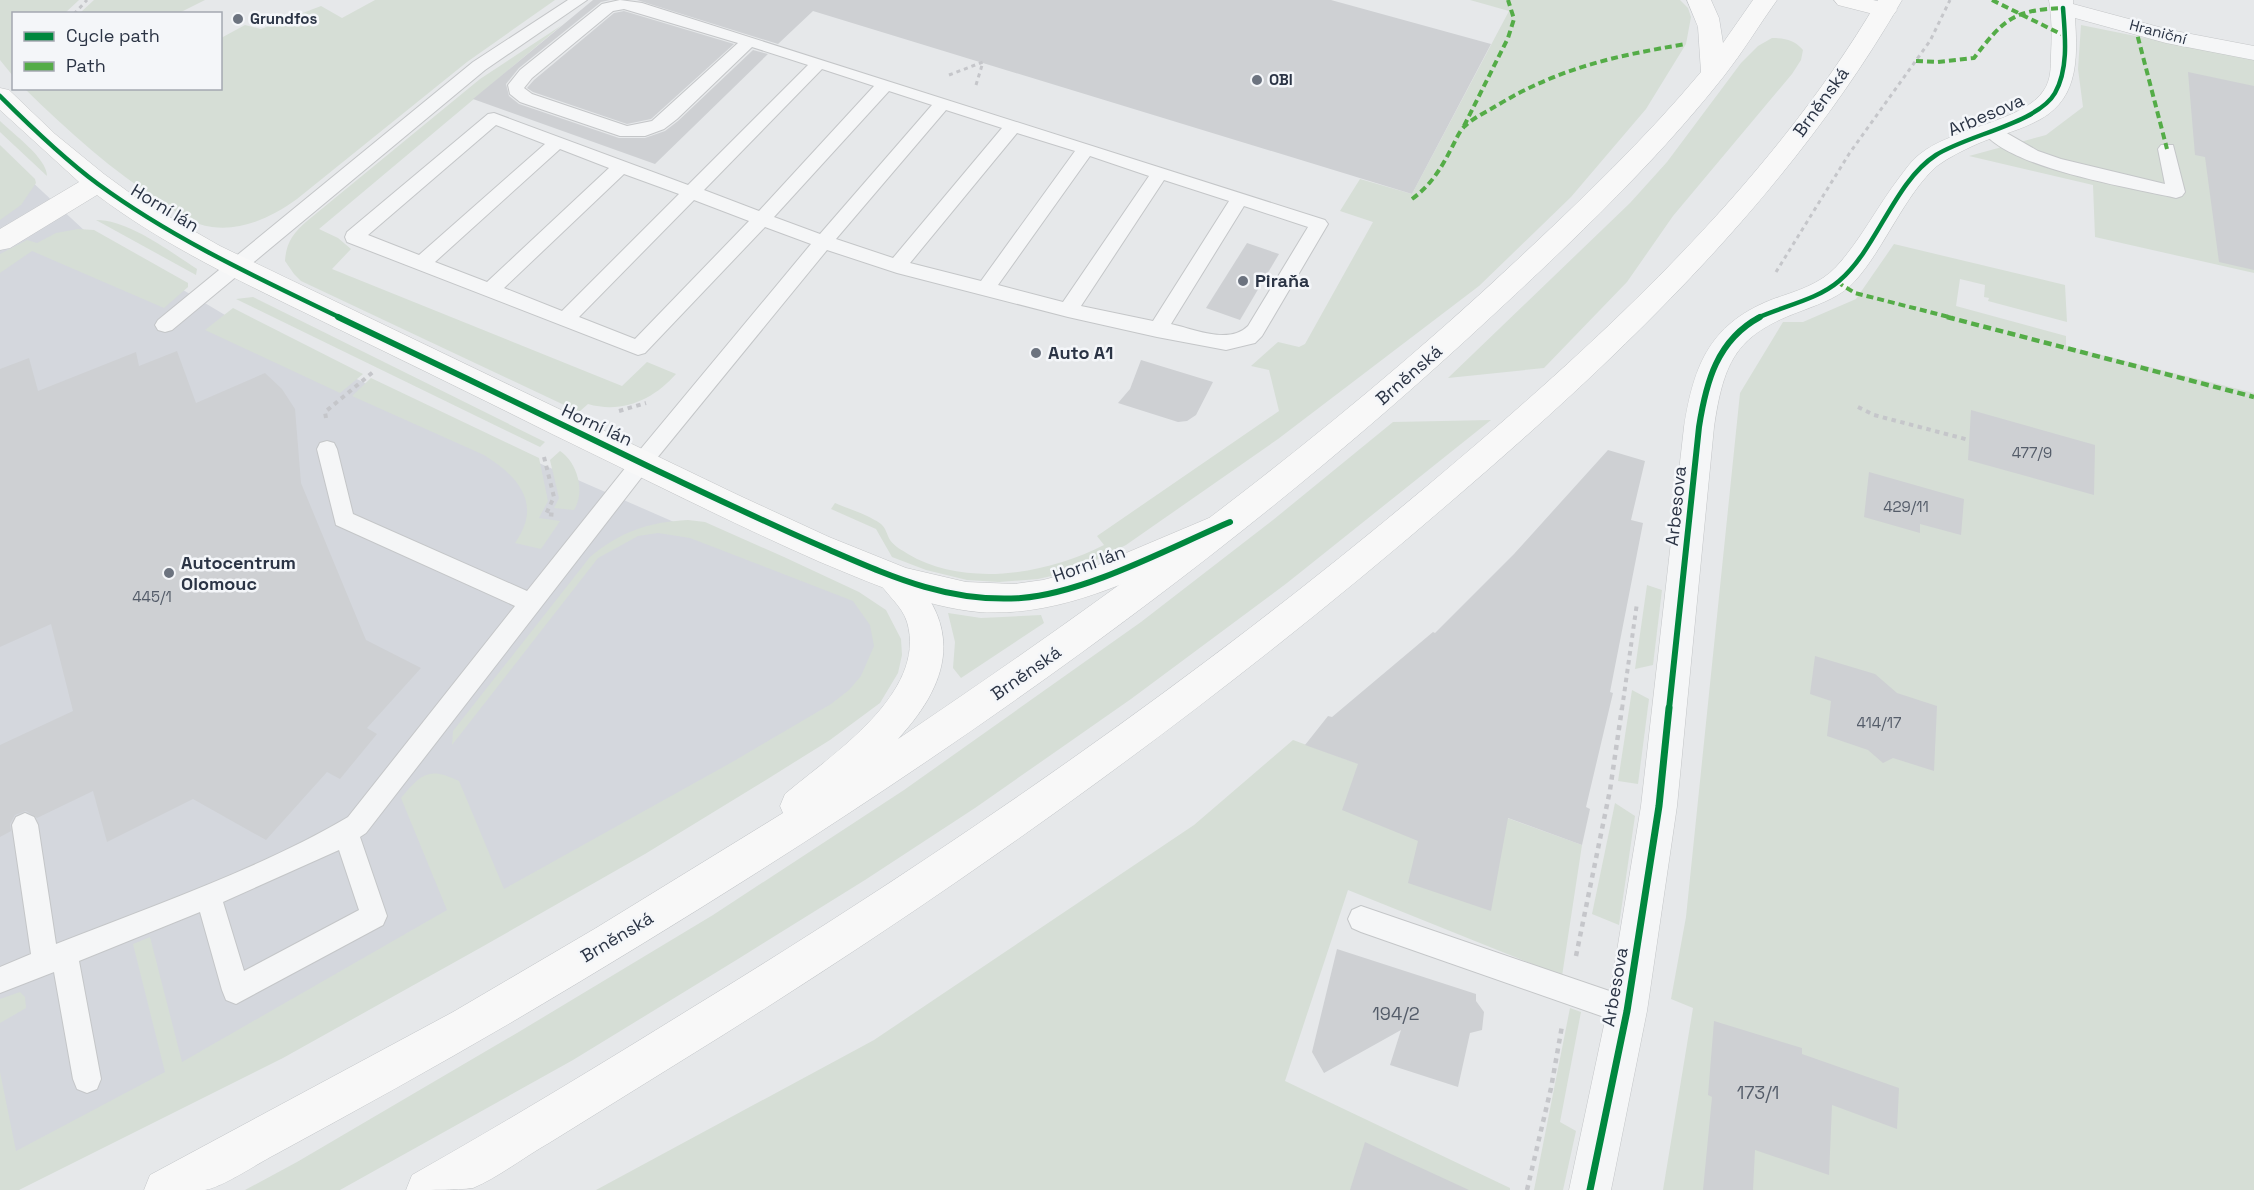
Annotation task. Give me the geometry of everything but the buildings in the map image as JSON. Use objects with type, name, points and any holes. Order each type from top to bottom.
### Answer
[{"type":"main road","points":[[1699,0],[1707,12],[1712,34],[1713,74]]},
{"type":"main road","name":"Brněnská","points":[[165,1190],[487,1015],[720,875],[877,774],[1036,666],[1230,522],[1419,369],[1526,269],[1648,147],[1713,74],[1765,0]]},
{"type":"main road","points":[[1846,0],[1888,5]]},
{"type":"main road","name":"Brněnská","points":[[427,1190],[479,1161],[776,981],[941,871],[1123,745],[1311,602],[1519,426],[1638,314],[1720,226],[1804,127],[1888,5]]},
{"type":"main road","name":"Horní lán","points":[[0,96],[28,124],[98,183],[131,206],[234,267],[641,463],[818,546],[892,577],[946,594],[984,598],[1020,598],[1054,594],[1104,576],[1230,522]]},
{"type":"main road","points":[[0,241],[98,183]]},
{"type":"main road","points":[[720,875],[884,730],[918,686],[928,656],[928,638],[917,607],[892,577]]},
{"type":"street","name":"Hraniční","points":[[2062,4],[2166,36],[2254,53]]},
{"type":"street","name":"Arbesova","points":[[1590,1190],[1627,1011],[1659,806],[1699,427],[1711,367],[1725,346],[1742,329],[1766,314],[1821,292],[1841,279],[1927,161],[1940,151],[2033,113],[2042,106],[2056,90],[2061,74],[2065,36],[2062,4]]},
{"type":"lane","points":[[165,325],[478,66],[579,0]]},
{"type":"lane","points":[[748,41],[671,115],[658,125],[645,130],[626,132],[526,98],[516,90],[516,85],[526,74],[599,13],[614,5],[636,6],[819,63],[1319,224],[1255,331],[1248,338],[1226,343],[1068,310],[897,266],[823,242],[762,219],[692,193],[494,118],[354,237],[638,348],[762,219],[885,85]]},
{"type":"lane","points":[[565,320],[819,63]]},
{"type":"lane","points":[[0,980],[208,896],[346,834],[368,813],[641,463],[823,242],[942,104]]},
{"type":"lane","points":[[897,266],[1013,126]]},
{"type":"lane","points":[[1991,130],[2005,141],[2039,159],[2176,192],[2167,149]]},
{"type":"lane","points":[[422,263],[558,142]]},
{"type":"lane","points":[[986,288],[1086,150]]},
{"type":"lane","points":[[490,290],[622,166]]},
{"type":"lane","points":[[1068,310],[1160,173]]},
{"type":"lane","points":[[1157,330],[1240,199]]},
{"type":"lane","points":[[327,449],[344,519],[531,603]]},
{"type":"lane","points":[[25,825],[55,958],[87,1079]]},
{"type":"lane","points":[[208,896],[236,990],[374,916],[346,834]]},
{"type":"lane","points":[[1361,919],[1568,993],[1627,1011]]},
{"type":"path","points":[[76,12],[87,0]]},
{"type":"path","points":[[327,449],[326,412],[373,372]]},
{"type":"path","points":[[558,515],[546,514],[554,497],[544,457],[590,408],[614,411],[654,399]]},
{"type":"path","points":[[1858,407],[1874,415],[1969,440]]},
{"type":"path","points":[[1527,1190],[1551,1088],[1568,993]]},
{"type":"shaded area","points":[[0,0],[79,0],[66,12],[12,12],[12,75],[0,60]]},
{"type":"shaded area","points":[[94,0],[205,0],[181,12],[81,12]]},
{"type":"shaded area","points":[[375,0],[555,0],[467,62],[297,199],[267,217],[235,227],[224,228],[198,224],[144,191],[74,135],[26,90],[222,90],[222,37],[245,25],[261,29],[321,6],[342,18]]},
{"type":"shaded area","points":[[1470,0],[1680,0],[1688,8],[1691,17],[1686,44],[1646,109],[1571,197],[1479,286],[1278,439],[1126,545],[1074,571],[1038,579],[999,582],[967,580],[926,570],[892,557],[876,529],[831,509],[835,503],[876,521],[883,526],[896,546],[930,565],[980,574],[1032,570],[1082,555],[1104,545],[1097,536],[1279,411],[1269,370],[1251,366],[1278,342],[1299,347],[1305,344],[1373,222],[1340,211],[1360,179],[1412,194],[1509,11]]},
{"type":"shaded area","points":[[562,25],[319,229],[338,238],[351,249],[332,269],[622,386],[647,362],[676,374],[658,391],[637,402],[613,407],[588,404],[579,412],[301,281],[285,261],[291,239],[307,221],[480,79]]},
{"type":"shaded area","points":[[2081,25],[2254,60],[2254,273],[2095,237],[2093,185],[1969,156],[2046,135],[2083,107],[2078,69]]},
{"type":"shaded area","points":[[1772,38],[1785,39],[1796,44],[1803,50],[1801,60],[1792,74],[1673,216],[1627,282],[1544,368],[1448,378],[1630,203],[1667,162],[1741,63],[1758,46]]},
{"type":"shaded area","points":[[0,121],[36,154],[46,169],[47,176],[0,132]]},
{"type":"shaded area","points":[[0,145],[35,179],[36,183],[21,205],[0,220]]},
{"type":"shaded area","points":[[0,152],[86,232],[230,318],[452,425],[690,529],[810,575],[877,612],[876,694],[0,1185]]},
{"type":"shaded area","points":[[96,220],[122,225],[148,238],[197,269],[196,275]]},
{"type":"shaded area","points":[[78,229],[94,230],[188,283],[188,287],[164,308],[32,251],[0,273],[0,254],[27,240],[37,243],[56,233]]},
{"type":"shaded area","points":[[1894,244],[2065,285],[2067,322],[1988,301],[1989,298],[1984,297],[1985,285],[1960,279],[1956,306],[2066,336],[2066,346],[2254,393],[2254,1190],[1663,1190],[1693,1008],[1671,999],[1686,917],[1740,393],[1783,322],[1803,322],[1856,299]]},
{"type":"shaded area","points":[[253,297],[545,442],[540,447],[236,299]]},
{"type":"shaded area","points":[[233,308],[363,374],[340,393],[205,330]]},
{"type":"shaded area","points":[[371,378],[539,458],[548,501],[539,518],[560,521],[541,549],[515,543],[527,516],[526,504],[523,492],[507,472],[484,455],[352,396]]},
{"type":"shaded area","points":[[1491,420],[1287,583],[1131,699],[975,808],[738,959],[573,1060],[340,1190],[245,1190],[517,1033],[713,915],[904,790],[1141,622],[1273,520],[1393,422]]},
{"type":"shaded area","points":[[560,451],[571,462],[578,478],[578,503],[574,510],[554,508],[559,498],[550,460]]},
{"type":"shaded area","points":[[688,520],[705,522],[784,557],[859,592],[886,610],[901,639],[902,655],[898,673],[880,703],[830,740],[645,854],[283,1058],[19,1190],[0,1190],[0,1072],[16,1151],[165,1072],[133,944],[150,937],[182,1062],[447,910],[401,798],[420,778],[432,773],[459,781],[504,889],[734,761],[831,704],[849,690],[861,676],[874,646],[870,625],[853,601],[690,538],[658,533],[638,536],[598,558],[452,745],[453,731],[590,557],[612,541],[635,530],[660,523]]},
{"type":"shaded area","points":[[1647,585],[1662,590],[1653,665],[1635,669]]},
{"type":"shaded area","points":[[948,613],[981,618],[1041,615],[1044,623],[961,678],[953,668],[955,642]]},
{"type":"shaded area","points":[[1632,690],[1649,699],[1638,784],[1618,781]]},
{"type":"shaded area","points":[[1293,740],[1582,845],[1562,976],[1348,890],[1285,1081],[1510,1190],[596,1190],[874,1040],[1194,825]]},
{"type":"shaded area","points":[[1615,803],[1635,816],[1619,925],[1592,914]]},
{"type":"shaded area","points":[[20,992],[25,997],[26,1008],[0,1023],[0,999]]},
{"type":"shaded area","points":[[1570,1008],[1581,1012],[1560,1122],[1576,1131],[1563,1190],[1534,1190]]},
{"type":"marked path","points":[[1464,126],[1508,38],[1514,19],[1508,0]]},
{"type":"marked path","points":[[1992,0],[2065,36]]},
{"type":"marked path","points":[[1916,61],[1937,62],[1974,58],[2002,24],[2010,18],[2031,10],[2063,8]]},
{"type":"marked path","points":[[2135,26],[2167,149]]},
{"type":"marked path","points":[[1412,199],[1424,190],[1441,169],[1464,126],[1505,101],[1544,80],[1581,66],[1619,55],[1686,44]]},
{"type":"marked path","points":[[1837,282],[1855,293],[2254,397]]},
{"type":"cycle path","points":[[1590,1190],[1627,1011],[1659,806],[1699,427],[1706,387],[1712,370],[1719,355],[1741,329],[1757,318],[1818,293],[1840,280],[1854,264],[1899,197],[1927,161],[1963,140],[2025,118],[2047,104],[2055,94],[2064,64],[2063,8]]},
{"type":"cycle path","points":[[0,96],[28,124],[97,183],[131,206],[234,267],[767,523],[892,577],[946,594],[983,598],[1020,598],[1054,594],[1104,576],[1230,522]]},
{"type":"place","name":"Grundfos","points":[[238,19]]},
{"type":"place","name":"OBI","points":[[1257,80]]},
{"type":"place","name":"Piraňa","points":[[1243,281]]},
{"type":"place","name":"Auto A1","points":[[1036,353]]},
{"type":"place","name":"Autocentrum Olomouc","points":[[169,573]]}]
